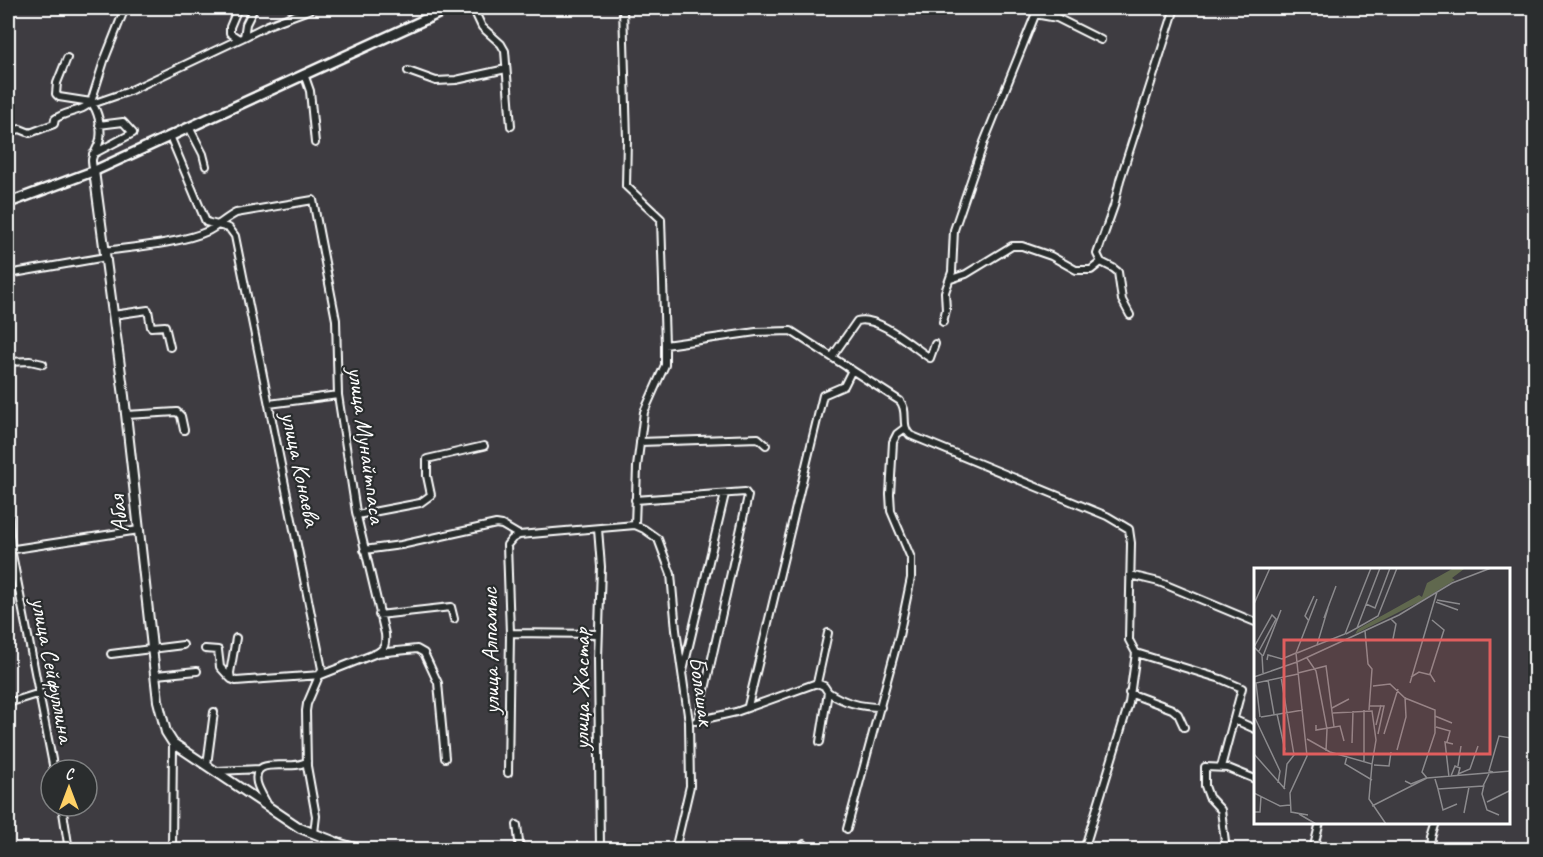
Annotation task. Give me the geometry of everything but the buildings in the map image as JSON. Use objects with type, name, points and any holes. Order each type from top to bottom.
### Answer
[{"type":"main road","points":[[8,203],[94,171],[450,8]]},
{"type":"street","points":[[94,171],[91,162],[100,140],[98,114],[92,103],[104,61],[125,8]]},
{"type":"street","points":[[238,8],[230,27],[230,33],[242,38]]},
{"type":"street","points":[[242,38],[246,24],[255,8]]},
{"type":"street","points":[[8,132],[20,129],[30,134],[43,130],[54,124],[55,119],[62,113],[127,92],[268,25],[314,8]]},
{"type":"street","points":[[473,8],[482,27],[501,44],[505,51],[511,126]]},
{"type":"street","points":[[364,550],[496,524],[519,535],[635,525],[635,500],[644,412],[665,365],[665,345],[661,219],[626,186],[623,8]]},
{"type":"street","points":[[1130,315],[1122,300],[1118,272],[1101,262],[1097,254],[1175,8]]},
{"type":"street","points":[[943,322],[946,310],[945,292],[951,279],[954,230],[984,142],[1037,11],[1057,18],[1101,40]]},
{"type":"street","points":[[68,58],[57,83],[56,94],[59,97],[92,103]]},
{"type":"street","points":[[408,71],[436,81],[456,80],[506,69]]},
{"type":"street","points":[[304,74],[310,91],[315,143]]},
{"type":"street","points":[[93,154],[133,133],[123,122],[99,125]]},
{"type":"street","points":[[189,127],[206,165]]},
{"type":"street","name":"улица Конаева","points":[[170,136],[206,222],[229,228],[235,236],[316,632],[321,675]]},
{"type":"street","name":"Абая","points":[[94,171],[126,416],[156,675],[163,722],[173,742],[172,849]]},
{"type":"street","name":"улица Мунайтпаса","points":[[216,225],[236,213],[313,200],[336,320],[338,395],[357,515],[386,641],[384,648],[376,653]]},
{"type":"street","points":[[8,274],[185,238],[209,231],[216,225]]},
{"type":"street","points":[[951,279],[966,274],[1012,246],[1022,246],[1051,256],[1076,270],[1091,270],[1101,262]]},
{"type":"street","points":[[113,315],[148,310],[151,327],[165,326],[170,347]]},
{"type":"street","points":[[832,357],[857,321],[867,319],[883,326],[930,358],[935,345]]},
{"type":"street","points":[[665,345],[756,332],[791,331],[900,401],[904,406],[905,428],[910,435],[1117,521],[1129,529],[1129,640],[1136,653],[1129,703],[1084,849]]},
{"type":"street","points":[[8,362],[30,361],[43,364]]},
{"type":"street","points":[[748,706],[823,395],[844,386],[852,370]]},
{"type":"street","points":[[269,404],[338,395]]},
{"type":"street","points":[[126,416],[177,411],[181,416],[184,430]]},
{"type":"street","points":[[848,829],[899,636],[911,578],[911,558],[891,512],[890,494],[893,442],[897,434],[905,428]]},
{"type":"street","points":[[640,442],[758,438],[766,445]]},
{"type":"street","points":[[357,515],[420,503],[431,495],[427,476],[427,459],[484,446]]},
{"type":"street","points":[[635,500],[745,492],[748,496],[698,721]]},
{"type":"street","points":[[681,676],[725,494]]},
{"type":"street","name":"улица Сейфуллина","points":[[8,506],[9,549],[52,758]]},
{"type":"street","name":"Болашак","points":[[635,525],[658,539],[671,574],[681,676],[689,722],[690,786],[675,849]]},
{"type":"street","name":"улица Жастар","points":[[598,529],[601,567],[598,634],[600,849]]},
{"type":"street","points":[[9,549],[139,530]]},
{"type":"street","name":"улица Алпамыс","points":[[508,773],[510,633],[507,545],[519,535]]},
{"type":"street","points":[[1130,574],[1159,582],[1254,622]]},
{"type":"street","points":[[379,615],[451,607],[454,619]]},
{"type":"street","points":[[510,633],[598,634]]},
{"type":"street","points":[[817,683],[828,633]]},
{"type":"street","points":[[231,679],[230,672],[236,638]]},
{"type":"street","points":[[111,654],[183,645]]},
{"type":"street","points":[[205,649],[218,650],[220,666],[231,679],[245,681],[321,675],[376,653],[417,649],[424,653],[438,683],[446,758]]},
{"type":"street","points":[[1136,653],[1242,688],[1221,767]]},
{"type":"street","points":[[156,675],[197,671]]},
{"type":"street","points":[[314,832],[316,816],[307,761],[307,704],[321,675]]},
{"type":"street","points":[[689,722],[736,712],[817,683],[824,686],[828,692],[860,706],[881,707]]},
{"type":"street","points":[[820,742],[828,692]]},
{"type":"street","points":[[8,703],[40,693]]},
{"type":"street","points":[[1129,693],[1172,710],[1178,714],[1184,727]]},
{"type":"street","points":[[207,765],[214,712]]},
{"type":"street","points":[[1235,720],[1254,729]]},
{"type":"street","points":[[173,742],[300,828],[341,844],[362,849]]},
{"type":"street","points":[[268,806],[257,783],[260,770],[274,764],[299,766],[307,761]]},
{"type":"street","points":[[1226,849],[1221,810],[1209,797],[1205,786],[1205,767],[1221,767],[1254,779]]},
{"type":"street","points":[[217,771],[260,770]]},
{"type":"street","points":[[64,818],[69,849]]},
{"type":"street","points":[[8,822],[9,830]]},
{"type":"street","points":[[1313,849],[1319,824]]},
{"type":"street","points":[[1431,849],[1436,824]]},
{"type":"street","points":[[517,825],[520,849]]}]
